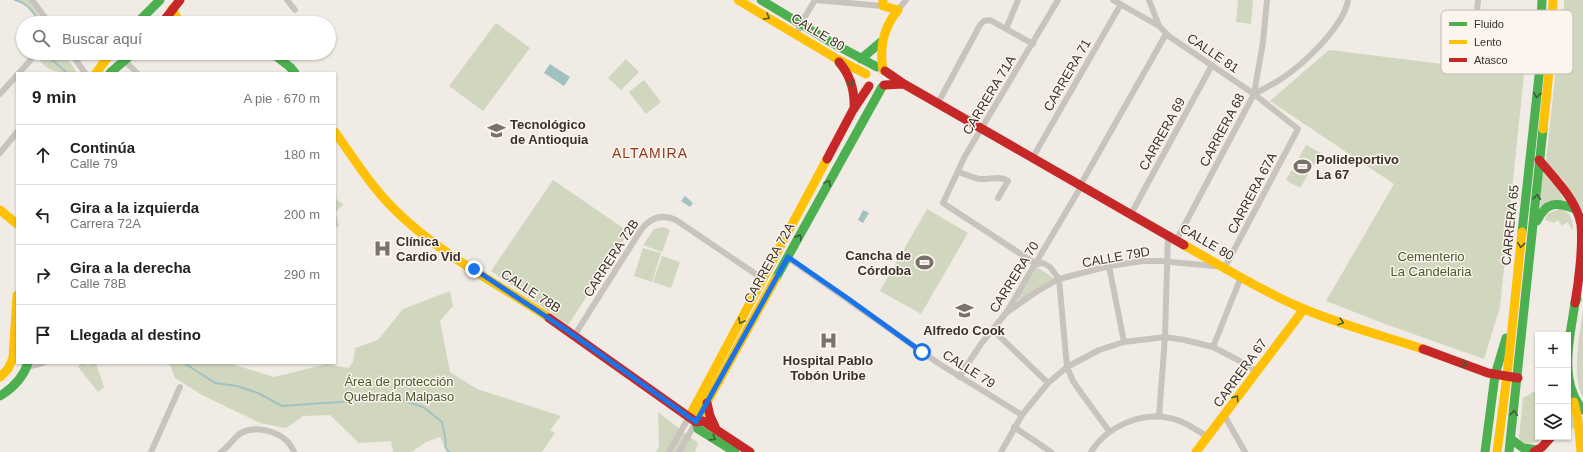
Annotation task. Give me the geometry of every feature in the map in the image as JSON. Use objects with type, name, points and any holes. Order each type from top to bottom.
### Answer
[{"type":"main road","points":[[144,16],[160,0]]},
{"type":"main road","points":[[167,16],[180,0]]},
{"type":"main road","name":"CALLE 80","points":[[738,0],[837,59],[866,74]]},
{"type":"main road","name":"CALLE 80","points":[[760,0],[800,25],[861,59],[881,68],[904,84],[1131,214],[1241,276],[1304,308],[1495,375],[1518,378]]},
{"type":"main road","name":"CARRERA 65","points":[[1542,0],[1542,10]]},
{"type":"main road","name":"CARRERA 65","points":[[1552,10],[1553,0]]},
{"type":"main road","points":[[883,3],[898,10],[887,25],[881,42],[881,68],[886,80],[883,86]]},
{"type":"main road","points":[[172,9],[176,16]]},
{"type":"main road","points":[[861,59],[881,42]]},
{"type":"main road","points":[[837,59],[848,74],[852,83],[854,101],[853,110]]},
{"type":"main road","points":[[97,72],[106,60]]},
{"type":"main road","points":[[281,60],[294,72]]},
{"type":"main road","points":[[111,72],[125,61]]},
{"type":"main road","points":[[881,68],[870,68],[866,74],[866,80],[869,86],[875,88],[904,84]]},
{"type":"main road","name":"CARRERA 65","points":[[1497,452],[1516,296],[1539,74]]},
{"type":"main road","name":"CARRERA 65","points":[[1509,452],[1533,236],[1549,74]]},
{"type":"main road","name":"CARRERA 72A","points":[[693,420],[697,403],[853,110],[869,86]]},
{"type":"main road","name":"CARRERA 72A","points":[[693,420],[707,403],[883,86]]},
{"type":"main road","name":"CALLE 78B","points":[[336,133],[366,176],[391,205],[404,218],[434,242],[574,336],[693,420],[698,428],[735,452]]},
{"type":"main road","points":[[1532,151],[1558,182],[1580,219],[1582,229],[1581,266]]},
{"type":"main road","points":[[1533,236],[1538,218],[1543,210],[1548,206],[1556,203],[1575,209]]},
{"type":"main road","points":[[0,210],[16,223]]},
{"type":"main road","points":[[798,212],[810,217]]},
{"type":"main road","points":[[1571,340],[1583,254]]},
{"type":"main road","points":[[1575,303],[1583,292]]},
{"type":"main road","points":[[1485,452],[1495,375],[1504,350],[1516,296]]},
{"type":"main road","name":"CARRERA 67","points":[[1196,452],[1304,308]]},
{"type":"main road","points":[[0,377],[8,369],[13,358],[16,330]]},
{"type":"main road","points":[[0,396],[16,384],[24,375],[28,365]]},
{"type":"main road","points":[[1571,390],[1578,420],[1581,452]]},
{"type":"main road","points":[[1572,396],[1583,410]]},
{"type":"main road","points":[[676,408],[687,407],[697,403]]},
{"type":"main road","points":[[707,403],[710,416],[717,430]]},
{"type":"main road","name":"CALLE 78B","points":[[693,420],[703,421],[750,452]]},
{"type":"main road","points":[[1488,431],[1498,442]]},
{"type":"main road","points":[[1511,439],[1520,448],[1529,451],[1536,451],[1548,440]]},
{"type":"street","points":[[32,0],[44,16]]},
{"type":"street","points":[[287,0],[295,10]]},
{"type":"street","points":[[797,34],[800,25],[815,0],[883,3]]},
{"type":"street","points":[[898,10],[906,0]]},
{"type":"street","points":[[1006,29],[1018,0]]},
{"type":"street","name":"CARRERA 71A","points":[[1036,264],[943,203],[965,156],[1058,0]]},
{"type":"street","name":"CALLE 81","points":[[1113,0],[1159,26],[1166,34],[1254,94],[1298,129]]},
{"type":"street","points":[[1149,0],[1159,26]]},
{"type":"street","name":"CARRERA 68","points":[[1177,239],[1254,94],[1263,42],[1267,0]]},
{"type":"street","points":[[1254,94],[1281,79],[1306,61],[1344,15],[1348,0]]},
{"type":"street","points":[[1477,10],[1478,0]]},
{"type":"street","name":"CARRERA 71","points":[[1033,157],[1121,4]]},
{"type":"street","points":[[938,103],[980,25],[984,21],[990,20],[1033,44]]},
{"type":"street","name":"CARRERA 70","points":[[959,376],[981,344],[1006,313],[1036,264],[1166,34]]},
{"type":"street","points":[[20,72],[31,60]]},
{"type":"street","points":[[75,60],[84,72]]},
{"type":"street","points":[[125,61],[137,72]]},
{"type":"street","name":"CARRERA 69","points":[[1131,214],[1212,65]]},
{"type":"street","points":[[1,90],[16,76]]},
{"type":"street","name":"CARRERA 67A","points":[[1225,267],[1298,129]]},
{"type":"street","points":[[0,153],[2,146],[16,133]]},
{"type":"street","points":[[958,172],[979,179],[1006,179],[1008,184],[998,198]]},
{"type":"street","name":"CARRERA 72B","points":[[574,336],[641,230],[651,219],[658,216],[665,216],[676,220],[763,279]]},
{"type":"street","points":[[1159,417],[1165,337],[1166,261],[1168,234]]},
{"type":"street","name":"CALLE 79","points":[[788,257],[959,376],[1022,415]]},
{"type":"street","name":"CALLE 79D","points":[[1006,313],[1036,292],[1059,279],[1109,266],[1143,261],[1166,261],[1225,267]]},
{"type":"street","points":[[1036,264],[1044,263],[1050,267],[1059,279],[1067,367],[1073,381],[1109,431]]},
{"type":"street","points":[[1109,266],[1124,342]]},
{"type":"street","points":[[1213,347],[1241,276]]},
{"type":"street","points":[[993,330],[1048,382]]},
{"type":"street","points":[[1001,452],[1022,415],[1048,382],[1067,367],[1099,350],[1124,342],[1165,337],[1213,347],[1256,371]]},
{"type":"street","points":[[151,452],[180,388]]},
{"type":"street","points":[[1224,415],[1245,452]]},
{"type":"street","points":[[1091,452],[1109,431],[1133,421],[1147,418],[1171,418],[1190,426],[1208,437]]},
{"type":"street","name":"CARRERA 72A","points":[[669,452],[693,420]]},
{"type":"street","name":"CARRERA 72A","points":[[679,452],[693,420]]},
{"type":"street","points":[[1014,427],[1051,452]]},
{"type":"street","points":[[221,452],[229,446],[237,436],[249,430],[269,431],[277,434],[285,438],[292,446],[294,452]]},
{"type":"green space","points":[[19,0],[29,0],[39,16],[35,16],[29,7]]},
{"type":"green space","points":[[1238,0],[1253,0],[1251,24],[1236,22]]},
{"type":"green space","points":[[1564,0],[1583,0],[1583,213],[1564,181],[1546,162],[1555,74],[1573,74],[1573,10],[1564,10]]},
{"type":"green space","points":[[496,23],[530,48],[483,111],[449,86]]},
{"type":"green space","name":"Cementerio La Candelaria","points":[[1329,50],[1441,64],[1441,74],[1524,74],[1500,307],[1484,359],[1326,301],[1394,184],[1270,101]]},
{"type":"green space","points":[[626,59],[639,72],[621,90],[608,78]]},
{"type":"green space","points":[[40,60],[69,60],[76,72],[58,72],[47,68]]},
{"type":"green space","points":[[644,80],[661,102],[646,114],[629,92]]},
{"type":"green space","name":"Polideportivo La 67","points":[[1306,145],[1321,153],[1300,188],[1286,180]]},
{"type":"green space","points":[[1542,171],[1557,188],[1565,202],[1540,207]]},
{"type":"green space","points":[[553,180],[629,232],[568,325],[491,271]]},
{"type":"green space","points":[[336,198],[339,202],[343,203],[343,206],[339,208],[336,213]]},
{"type":"green space","name":"Cancha de Córdoba","points":[[927,209],[968,233],[921,314],[880,291]]},
{"type":"green space","points":[[1560,209],[1567,212],[1571,217],[1573,230],[1567,222],[1562,226],[1558,220],[1554,223],[1545,220],[1547,214]]},
{"type":"green space","points":[[336,213],[339,226],[336,228]]},
{"type":"green space","points":[[664,227],[670,230],[662,252],[643,245],[654,229]]},
{"type":"green space","points":[[643,248],[661,253],[652,282],[634,276]]},
{"type":"green space","points":[[662,256],[680,262],[671,288],[653,282]]},
{"type":"green space","points":[[1037,267],[1055,279],[1020,301],[1017,299]]},
{"type":"green space","name":"Área de protección Quebrada Malpaso","points":[[450,291],[453,306],[440,321],[450,372],[477,389],[561,416],[550,430],[555,433],[542,452],[447,452],[440,437],[426,442],[412,452],[393,452],[391,441],[359,443],[330,415],[303,416],[286,428],[260,423],[202,395],[175,378],[169,364],[232,364],[274,377],[326,364],[349,368],[353,362],[355,348],[378,340],[403,309]]},
{"type":"green space","points":[[1583,310],[1583,397],[1579,389],[1577,355]]},
{"type":"green space","points":[[80,364],[86,364],[88,366],[90,364],[96,364],[104,387],[98,392],[78,367]]},
{"type":"green space","points":[[1535,391],[1535,440],[1539,440],[1527,444],[1521,442],[1519,438],[1523,398]]},
{"type":"green space","points":[[1571,409],[1576,428],[1571,429]]},
{"type":"green space","points":[[658,412],[698,443],[695,452],[656,452],[659,446]]},
{"type":"water","points":[[550,64],[570,77],[564,86],[544,73]]},
{"type":"water","points":[[685,196],[693,203],[690,207],[681,201]]},
{"type":"water","points":[[863,210],[869,213],[863,223],[858,220]]},
{"type":"waterway","points":[[15,0],[28,7],[35,16]]},
{"type":"waterway","points":[[52,60],[65,72]]},
{"type":"waterway","points":[[186,364],[215,383],[237,386],[258,393],[282,406],[396,398],[423,407],[442,422],[446,442],[445,447],[449,452]]},
{"type":"traffic: fast","points":[[144,16],[160,0]]},
{"type":"traffic: fast","points":[[761,0],[829,41],[877,67]]},
{"type":"traffic: fast","points":[[1542,0],[1542,10]]},
{"type":"traffic: fast","points":[[861,59],[881,42]]},
{"type":"traffic: fast","points":[[111,72],[125,60]]},
{"type":"traffic: fast","points":[[281,60],[294,72]]},
{"type":"traffic: fast","points":[[1522,232],[1539,74]]},
{"type":"traffic: fast","points":[[776,278],[882,87]]},
{"type":"traffic: fast","points":[[1509,452],[1543,129]]},
{"type":"traffic: fast","points":[[1537,221],[1540,214],[1548,207],[1553,205],[1563,205],[1575,209]]},
{"type":"traffic: fast","points":[[1581,266],[1583,254]]},
{"type":"traffic: fast","points":[[1577,299],[1575,303],[1569,344],[1568,373],[1570,386],[1575,399],[1583,410]]},
{"type":"traffic: fast","points":[[1485,452],[1495,375],[1506,338]]},
{"type":"traffic: fast","points":[[0,396],[17,382],[28,364]]},
{"type":"traffic: fast","points":[[696,422],[698,429],[735,452]]},
{"type":"traffic: fast","points":[[1511,439],[1523,448],[1538,450]]},
{"type":"traffic: slow","points":[[738,0],[837,59],[866,74]]},
{"type":"traffic: slow","points":[[883,0],[883,6],[898,10],[889,24],[883,38],[883,70]]},
{"type":"traffic: slow","points":[[1553,0],[1553,10]]},
{"type":"traffic: slow","points":[[172,9],[176,16]]},
{"type":"traffic: slow","points":[[97,72],[106,60]]},
{"type":"traffic: slow","points":[[1543,129],[1549,74]]},
{"type":"traffic: slow","points":[[336,133],[378,191],[411,225],[449,254],[549,318]]},
{"type":"traffic: slow","points":[[689,417],[827,159]]},
{"type":"traffic: slow","points":[[0,210],[16,223]]},
{"type":"traffic: slow","points":[[1497,452],[1507,376],[1522,232]]},
{"type":"traffic: slow","points":[[1184,245],[1254,285],[1297,306],[1343,324],[1423,349]]},
{"type":"traffic: slow","points":[[696,422],[776,278]]},
{"type":"traffic: slow","points":[[1196,452],[1304,309]]},
{"type":"traffic: slow","points":[[0,377],[8,369],[13,358],[16,311]]},
{"type":"traffic: slow","points":[[1574,402],[1578,420],[1581,452]]},
{"type":"traffic: jam","points":[[167,16],[180,0]]},
{"type":"traffic: jam","points":[[839,62],[847,73],[853,90],[854,109]]},
{"type":"traffic: jam","points":[[885,71],[904,84],[1184,245]]},
{"type":"traffic: jam","points":[[884,85],[904,84]]},
{"type":"traffic: jam","points":[[827,159],[853,110],[869,86]]},
{"type":"traffic: jam","points":[[1539,160],[1558,182],[1569,198],[1581,224],[1580,264],[1575,303]]},
{"type":"traffic: jam","points":[[549,318],[696,422],[703,421],[750,452]]},
{"type":"traffic: jam","points":[[1423,349],[1488,373],[1518,378]]},
{"type":"traffic: jam","points":[[707,403],[710,416],[716,429]]},
{"type":"traffic: jam","points":[[1534,452],[1542,447],[1548,440]]},
{"type":"place","name":"Tecnológico de Antioquia","points":[[497,131]]},
{"type":"place","name":"Polideportivo La 67","points":[[1303,166]]},
{"type":"place","name":"Clínica Cardio Vid","points":[[383,248]]},
{"type":"place","name":"Cancha de Córdoba","points":[[924,262]]},
{"type":"place","name":"Alfredo Cook","points":[[964,311]]},
{"type":"place","name":"Hospital Pablo Tobón Uribe","points":[[828,341]]},
{"type":"district","name":"ALTAMIRA","points":[[650,153]]},
{"type":"route","points":[[474,269],[565,329],[696,422],[788,257],[922,352]]}]
